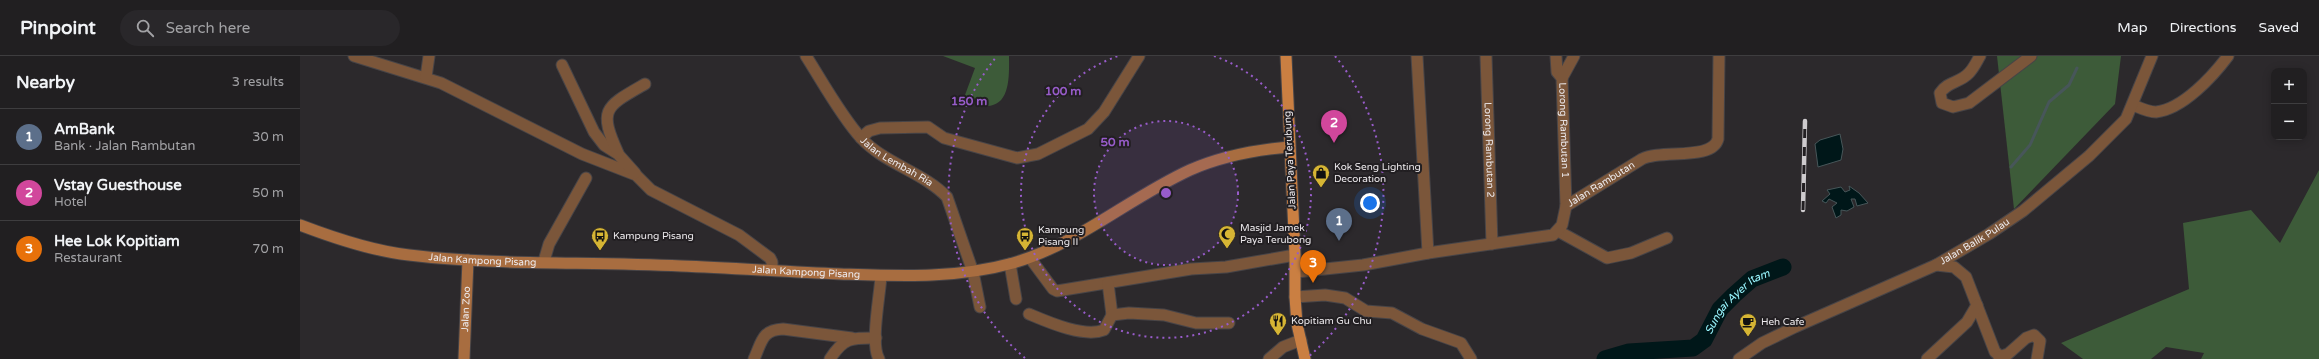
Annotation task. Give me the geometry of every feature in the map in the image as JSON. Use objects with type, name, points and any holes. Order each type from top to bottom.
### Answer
[{"type":"main road","name":"Jalan Paya Terubung","points":[[1286,56],[1289,147],[1296,272],[1295,297],[1305,359]]},
{"type":"main road","name":"Jalan Kampong Pisang","points":[[300,225],[351,242],[407,255],[468,260],[544,261],[935,277],[973,272],[1030,258],[1064,243],[1189,171],[1241,153],[1289,147]]},
{"type":"main road","points":[[427,256],[445,252],[499,253],[513,261]]},
{"type":"main road","name":"Jalan Zoo","points":[[464,359],[468,260]]},
{"type":"street","points":[[354,56],[426,77],[441,83],[582,154],[636,174]]},
{"type":"street","points":[[426,77],[429,56]]},
{"type":"street","name":"Jalan Lembah Ria","points":[[806,56],[861,138],[894,164],[938,188],[947,197],[973,272],[980,307]]},
{"type":"street","points":[[861,138],[869,131],[880,128],[928,127],[944,138],[1017,158],[1038,154],[1088,129],[1104,112],[1139,56]]},
{"type":"street","points":[[1417,56],[1428,252]]},
{"type":"street","name":"Lorong Rambutan 2","points":[[1486,56],[1492,244]]},
{"type":"street","name":"Lorong Rambutan 1","points":[[1556,56],[1557,72],[1562,78],[1566,206]]},
{"type":"street","points":[[1562,78],[1574,56]]},
{"type":"street","name":"Jalan Rambutan","points":[[1558,231],[1562,225],[1566,206],[1647,157],[1706,152],[1714,148],[1718,139],[1719,56]]},
{"type":"street","points":[[1980,56],[1969,73],[1957,81],[1945,85],[1940,93],[1942,103],[1952,107],[1969,103],[2031,56]]},
{"type":"street","name":"Jalan Balik Pulau","points":[[1739,359],[1762,343],[1795,327],[1936,265],[1990,234],[2023,211],[2115,132],[2126,119],[2152,56]]},
{"type":"street","points":[[2133,105],[2155,112],[2171,107],[2196,91],[2228,56]]},
{"type":"street","points":[[562,65],[594,132],[604,144],[618,154],[651,190],[738,234],[770,258],[772,262],[772,270]]},
{"type":"street","points":[[618,154],[606,127],[607,114],[615,103],[645,84]]},
{"type":"street","points":[[544,261],[549,244],[586,178]]},
{"type":"street","points":[[1296,272],[1363,265],[1428,252],[1547,237],[1558,231],[1607,258],[1632,253],[1668,238]]},
{"type":"street","points":[[1030,258],[1053,289],[1057,291],[1191,269],[1226,267],[1295,255]]},
{"type":"street","points":[[1010,264],[1016,299]]},
{"type":"street","points":[[1936,265],[1954,267],[1966,277],[1995,352],[2002,358],[2026,338],[2034,335],[2040,341],[2037,359]]},
{"type":"street","points":[[879,359],[876,351],[876,338],[882,276]]},
{"type":"street","points":[[1029,314],[1074,330],[1100,332],[1107,327],[1112,315],[1108,283]]},
{"type":"street","points":[[1295,297],[1325,296],[1345,298],[1366,311],[1392,313],[1422,329],[1462,343],[1471,359]]},
{"type":"street","points":[[1927,359],[1967,322],[1977,305]]},
{"type":"street","points":[[1112,315],[1129,313],[1164,315],[1196,322],[1229,323]]},
{"type":"street","points":[[754,359],[765,335],[774,329],[852,338],[876,338]]},
{"type":"street","points":[[830,359],[841,344],[852,338]]},
{"type":"street","points":[[1269,359],[1283,346],[1301,340]]},
{"type":"green space","points":[[943,56],[1009,56],[1008,84],[1003,97],[999,102],[993,105],[977,105],[965,95],[975,68]]},
{"type":"green space","points":[[1997,56],[2121,56],[2115,104],[2014,209]]},
{"type":"green space","points":[[2319,170],[2319,359],[2201,359],[2204,353],[2166,347],[2151,359],[2083,359],[2061,343],[2189,289],[2183,223],[2251,210],[2280,243]]},
{"type":"shaded area","points":[[1840,134],[1843,149],[1841,160],[1818,167],[1815,144],[1820,140]]},
{"type":"shaded area","points":[[1849,186],[1859,193],[1868,203],[1857,206],[1855,199],[1851,199],[1854,207],[1847,211],[1841,210],[1841,215],[1836,218],[1832,207],[1837,203],[1829,199],[1826,203],[1822,201],[1830,194],[1827,190],[1841,187],[1845,192],[1850,190]]},
{"type":"waterway","points":[[2011,167],[2030,145],[2049,102],[2069,85],[2077,68]]},
{"type":"waterway","name":"Sungai Ayer Itam","points":[[1605,359],[1629,352],[1693,348],[1704,340],[1720,309],[1734,295],[1752,279],[1783,267]]},
{"type":"railway","points":[[1803,210],[1805,121]]},
{"type":"place","name":"Vstay Guesthouse","points":[[1334,143]]},
{"type":"place","name":"Kok Seng Lighting Decoration","points":[[1321,188]]},
{"type":"place","name":"AmBank","points":[[1339,241]]},
{"type":"place","name":"Masjid Jamek Paya Terubong","points":[[1227,249]]},
{"type":"place","name":"Kampung Pisang","points":[[600,251]]},
{"type":"place","name":"Kampung Pisang II","points":[[1025,251]]},
{"type":"place","name":"Hee Lok Kopitiam","points":[[1313,283]]},
{"type":"place","name":"Kopitiam Gu Chu","points":[[1278,336]]},
{"type":"place","name":"Heh Cafe","points":[[1748,337]]}]
